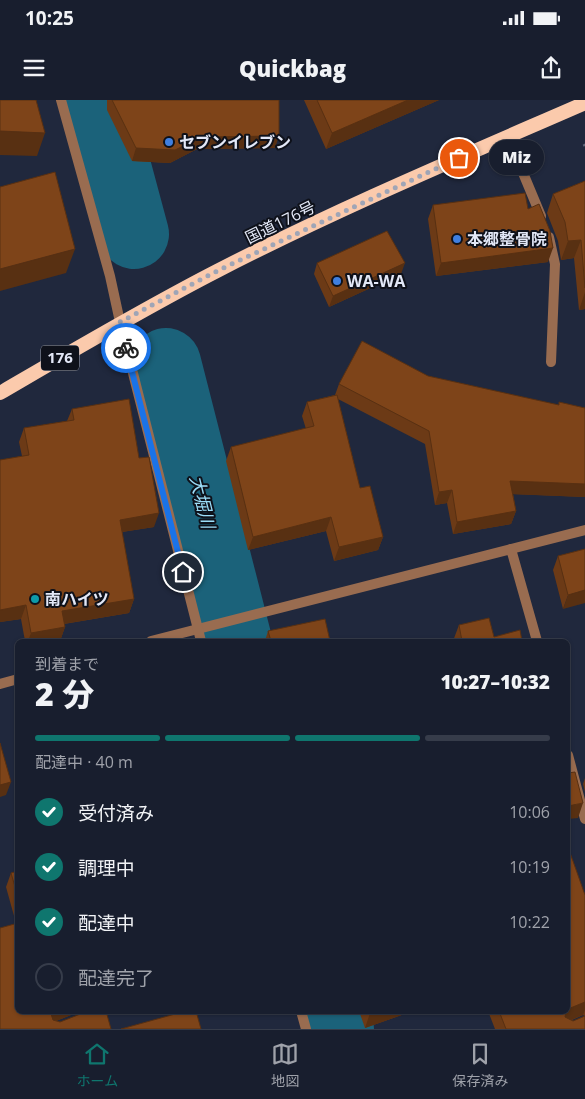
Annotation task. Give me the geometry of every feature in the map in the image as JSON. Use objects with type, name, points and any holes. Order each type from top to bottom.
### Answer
[{"type":"highway","name":"国道176号","points":[[0,393],[120,322],[219,270],[410,179],[585,103]]},
{"type":"street","points":[[61,100],[110,276],[201,639]]},
{"type":"street","points":[[508,137],[552,243],[555,264],[551,362]]},
{"type":"street","points":[[158,639],[585,530]]},
{"type":"street","points":[[511,549],[536,639]]},
{"type":"street","points":[[0,684],[15,680]]},
{"type":"street","points":[[570,763],[585,819]]},
{"type":"street","points":[[302,1014],[306,1029]]},
{"type":"building","points":[[0,100],[36,100],[45,133],[0,131]]},
{"type":"building","points":[[112,100],[279,100],[279,136],[202,137],[175,150],[136,148]]},
{"type":"building","points":[[317,100],[408,100],[332,133]]},
{"type":"building","points":[[55,172],[75,249],[0,269],[0,187]]},
{"type":"building","points":[[585,181],[585,288],[581,240],[568,241],[565,222],[553,194]]},
{"type":"building","points":[[525,193],[528,209],[539,204],[550,231],[553,248],[441,263],[433,205]]},
{"type":"building","points":[[387,231],[405,263],[333,296],[317,263]]},
{"type":"building","points":[[362,341],[428,376],[559,405],[559,402],[585,408],[585,484],[510,481],[516,511],[457,522],[452,490],[439,492],[429,431],[339,384]]},
{"type":"building","points":[[337,395],[360,488],[370,486],[383,537],[339,547],[331,517],[253,537],[231,447],[314,426],[307,402]]},
{"type":"building","points":[[129,399],[139,458],[149,457],[159,513],[120,520],[134,599],[62,611],[65,627],[31,633],[26,605],[0,610],[0,460],[29,455],[24,428],[74,420],[72,409]]},
{"type":"building","points":[[585,549],[585,590],[568,595],[558,556]]},
{"type":"building","points":[[489,618],[494,637],[520,630],[522,639],[462,639],[459,625]]},
{"type":"building","points":[[325,619],[330,639],[270,639],[268,631]]},
{"type":"building","points":[[0,743],[11,782],[0,785]]},
{"type":"building","points":[[575,772],[583,803],[570,806],[570,773]]},
{"type":"building","points":[[570,853],[585,895],[585,1002],[570,1008]]},
{"type":"building","points":[[15,872],[15,887],[11,873]]},
{"type":"building","points":[[15,924],[15,1014],[51,1014],[53,1020],[60,1022],[80,1014],[107,1014],[111,1029],[0,1029],[0,928]]},
{"type":"building","points":[[175,1014],[197,1014],[201,1029],[121,1029]]},
{"type":"building","points":[[500,1014],[566,1014],[565,1017],[573,1021],[585,1016],[585,1029],[506,1029]]},
{"type":"waterway","name":"大堀川","points":[[98,100],[134,234]]},
{"type":"waterway","name":"大堀川","points":[[166,363],[236,639]]},
{"type":"waterway","name":"大堀川","points":[[335,1014],[339,1029]]},
{"type":"way so far","points":[[126,348],[120,322],[219,270],[410,179],[459,158]]},
{"type":"place","name":"セブンイレブン","points":[[169,142]]},
{"type":"place","name":"Miz","points":[[459,158]]},
{"type":"place","name":"本郷整骨院","points":[[457,239]]},
{"type":"place","name":"WA-WA","points":[[337,281]]},
{"type":"place","name":"南ハイツ","points":[[35,599]]},
{"type":"route","points":[[126,348],[183,572]]}]
